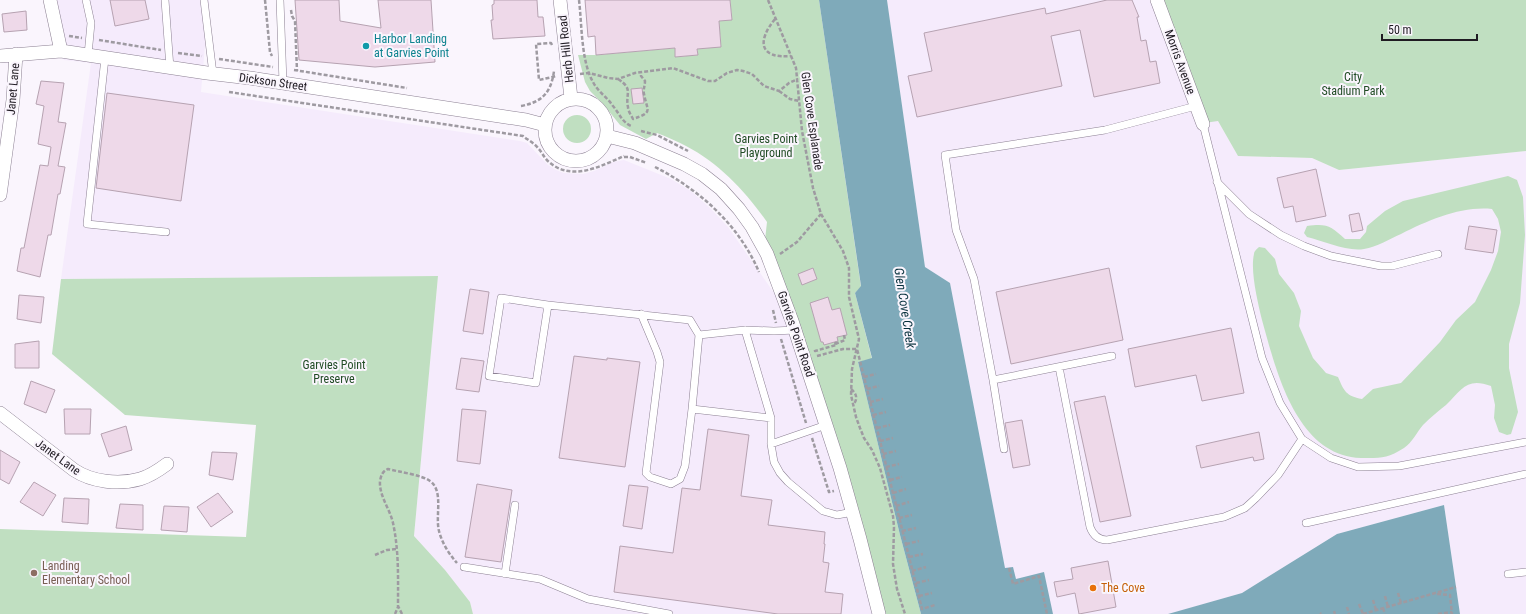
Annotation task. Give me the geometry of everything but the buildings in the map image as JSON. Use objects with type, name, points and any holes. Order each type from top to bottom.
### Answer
[{"type":"street","points":[[50,0],[61,51]]},
{"type":"street","name":"Herb Hill Road","points":[[560,0],[571,98]]},
{"type":"street","name":"Morris Avenue","points":[[1157,0],[1203,124]]},
{"type":"street","name":"Dickson Street","points":[[0,56],[61,51],[526,120],[545,125]]},
{"type":"street","name":"Janet Lane","points":[[0,195],[13,100],[16,54]]},
{"type":"street","points":[[571,98],[582,98],[592,102],[600,109],[608,127],[607,136],[603,146],[596,154],[586,160],[576,162],[565,160],[556,154],[549,146],[545,136],[547,117],[553,108],[561,102],[571,98]]},
{"type":"street","name":"Garvies Point Road","points":[[607,136],[635,144],[684,164],[702,174],[721,189],[739,209],[752,227],[767,254],[795,330],[853,512],[879,614]]},
{"type":"street","name":"Janet Lane","points":[[0,413],[74,470],[88,477],[106,482],[140,479],[154,474],[167,464]]},
{"type":"lane","points":[[86,0],[91,23],[88,55]]},
{"type":"lane","points":[[165,0],[170,68]]},
{"type":"lane","points":[[204,0],[213,74]]},
{"type":"lane","points":[[280,0],[283,83]]},
{"type":"lane","points":[[105,58],[87,224],[166,232]]},
{"type":"lane","points":[[1004,449],[974,279],[956,230],[945,155],[1105,130],[1196,106]]},
{"type":"lane","points":[[1203,124],[1262,358],[1280,403],[1302,439],[1331,458],[1358,467],[1399,466],[1526,442]]},
{"type":"lane","points":[[1217,182],[1249,214],[1281,235],[1304,246],[1331,256],[1381,266],[1392,266],[1438,254]]},
{"type":"lane","points":[[548,305],[536,383],[489,376],[501,298],[548,305],[641,314],[690,320],[699,336],[692,409],[685,466],[680,479],[671,484],[650,477],[646,473],[660,362],[641,314]]},
{"type":"lane","points":[[699,336],[745,330],[795,330]]},
{"type":"lane","points":[[745,330],[771,418],[771,444],[774,462],[780,473],[788,482],[823,511],[837,515],[853,512]]},
{"type":"lane","points":[[993,380],[1112,356]]},
{"type":"lane","points":[[1059,367],[1090,527],[1093,534],[1101,539],[1107,540],[1224,517],[1245,508],[1278,475],[1302,439]]},
{"type":"lane","points":[[692,409],[771,418]]},
{"type":"lane","points":[[771,444],[826,425]]},
{"type":"lane","points":[[1306,523],[1526,474]]},
{"type":"lane","points":[[505,574],[514,506]]},
{"type":"lane","points":[[464,567],[540,579],[588,599],[669,614]]},
{"type":"lane","points":[[1508,574],[1526,572]]},
{"type":"path","points":[[266,0],[272,62],[267,66]]},
{"type":"path","points":[[579,0],[586,67],[593,83],[609,100],[620,117],[631,126]]},
{"type":"path","name":"Glen Cove Esplanade","points":[[768,0],[796,68],[806,159],[813,188],[821,214],[843,251],[847,261],[849,274],[849,297],[859,339],[852,369],[851,389],[853,406],[864,438],[872,450],[880,468],[893,516],[893,564],[897,589],[905,614]]},
{"type":"path","points":[[291,6],[292,16],[295,21],[296,70],[412,88]]},
{"type":"path","points":[[775,19],[768,27],[764,36],[763,44],[773,55],[782,57],[791,56]]},
{"type":"path","points":[[99,40],[274,67]]},
{"type":"path","points":[[552,50],[551,43],[536,44],[539,80],[559,76]]},
{"type":"path","points":[[515,105],[521,106],[531,104],[541,99],[547,93],[554,76],[554,63]]},
{"type":"path","points":[[582,73],[618,79],[635,73],[673,68],[708,81],[720,79],[728,73],[737,70],[743,70],[752,74],[764,86],[779,92],[790,99],[799,101]]},
{"type":"path","points":[[633,119],[645,115],[648,111],[643,90],[645,81],[640,73]]},
{"type":"path","points":[[618,79],[623,82],[628,89],[628,108],[633,119],[630,132]]},
{"type":"path","points":[[779,92],[789,83],[798,79]]},
{"type":"path","points":[[229,92],[523,136],[538,148],[549,162],[556,167],[575,172],[586,171],[624,157],[630,157],[656,167],[674,177],[698,193],[718,211],[730,225],[755,262],[761,276]]},
{"type":"path","points":[[778,255],[797,242],[821,214]]},
{"type":"path","points":[[773,306],[778,331],[801,410],[829,492],[834,491]]},
{"type":"path","points":[[835,344],[845,340],[844,336]]},
{"type":"path","points":[[817,356],[843,349],[857,349],[922,609],[935,606]]},
{"type":"path","points":[[864,377],[876,374]]},
{"type":"path","points":[[867,390],[879,386]]},
{"type":"path","points":[[851,389],[857,396],[857,400],[853,406]]},
{"type":"path","points":[[870,402],[883,399]]},
{"type":"path","points":[[873,415],[886,412]]},
{"type":"path","points":[[877,428],[890,425]]},
{"type":"path","points":[[880,441],[893,438]]},
{"type":"path","points":[[883,454],[896,451]]},
{"type":"path","points":[[886,467],[899,464]]},
{"type":"path","points":[[395,614],[398,606],[397,549],[392,520],[382,495],[380,481],[382,473],[388,469],[429,480],[436,487],[439,531],[450,556],[464,567]]},
{"type":"path","points":[[890,480],[902,477]]},
{"type":"path","points":[[893,493],[906,489]]},
{"type":"path","points":[[896,506],[909,502]]},
{"type":"path","points":[[899,518],[912,515]]},
{"type":"path","points":[[902,531],[916,528]]},
{"type":"path","points":[[906,544],[919,541]]},
{"type":"path","points":[[375,555],[388,550],[397,549]]},
{"type":"path","points":[[909,557],[922,554]]},
{"type":"path","points":[[912,571],[926,567]]},
{"type":"path","points":[[1009,568],[1013,584],[1039,576],[1047,614]]},
{"type":"path","points":[[916,583],[929,580]]},
{"type":"path","points":[[1359,604],[1363,614],[1456,587]]},
{"type":"path","points":[[1398,592],[1401,603]]},
{"type":"path","points":[[919,596],[932,593]]},
{"type":"path","points":[[1435,594],[1450,595],[1452,613],[1438,614]]},
{"type":"path","points":[[1385,596],[1388,607]]},
{"type":"path","points":[[1373,600],[1376,610]]},
{"type":"path","points":[[398,606],[402,614]]},
{"type":"path","points":[[1347,608],[1349,614]]},
{"type":"path","points":[[1383,608],[1385,614]]},
{"type":"shaded area","points":[[50,0],[209,0],[201,92],[520,141],[527,143],[548,165],[564,173],[583,174],[594,171],[613,162],[624,160],[671,179],[691,191],[728,227],[795,323],[878,614],[473,614],[470,602],[445,570],[414,536],[438,276],[61,279],[91,63],[64,60]]},
{"type":"shaded area","points":[[887,0],[1156,0],[1218,121],[1238,156],[1312,158],[1339,170],[1526,151],[1526,614],[1460,614],[1444,505],[1337,534],[1242,593],[1169,614],[1053,614],[1005,569],[950,283],[925,267]]},
{"type":"green space","name":"Garvies Point Playground","points":[[730,0],[819,0],[861,287],[855,293],[872,359],[858,362],[900,535],[921,614],[878,614],[765,240],[767,222],[741,189],[710,161],[683,144],[657,133],[646,139],[620,125],[590,91],[585,82],[578,55],[596,55],[675,48],[675,57],[698,55],[697,49],[721,46],[719,21],[732,19]]},
{"type":"green space","name":"City Stadium Park","points":[[1156,0],[1526,0],[1526,151],[1339,170],[1312,158],[1238,156],[1218,121],[1204,123]]},
{"type":"green space","points":[[577,115],[587,119],[591,129],[587,139],[577,143],[567,139],[563,129],[567,119]]},
{"type":"green space","points":[[1508,176],[1517,180],[1523,197],[1525,235],[1520,303],[1509,344],[1509,368],[1518,412],[1511,434],[1507,435],[1499,432],[1494,418],[1495,405],[1491,386],[1476,383],[1470,384],[1461,390],[1423,425],[1407,446],[1388,456],[1378,458],[1361,458],[1339,454],[1320,443],[1305,427],[1292,407],[1274,362],[1262,320],[1255,287],[1253,261],[1255,251],[1259,247],[1265,248],[1275,259],[1279,274],[1294,293],[1301,311],[1299,326],[1313,358],[1326,373],[1338,377],[1346,392],[1352,396],[1362,399],[1373,389],[1401,383],[1440,342],[1456,320],[1475,302],[1491,270],[1498,251],[1501,232],[1498,219],[1492,209],[1457,212],[1434,219],[1374,247],[1357,250],[1343,248],[1307,237],[1304,233],[1307,226],[1324,225],[1332,228],[1345,239],[1360,239],[1366,232],[1367,226],[1385,211],[1403,201]]},
{"type":"green space","name":"Garvies Point Preserve","points":[[438,276],[414,536],[445,570],[470,602],[473,614],[0,614],[0,529],[246,537],[256,425],[125,415],[52,354],[61,279]]},
{"type":"water","name":"Glen Cove Creek","points":[[819,0],[887,0],[925,267],[950,283],[1005,568],[1013,567],[1016,579],[1044,572],[1053,614],[921,614],[900,535],[858,362],[872,358],[855,293],[861,286]]},
{"type":"water","points":[[1444,505],[1460,614],[1168,614],[1242,593],[1337,534]]},
{"type":"place","name":"Harbor Landing at Garvies Point","points":[[366,46]]},
{"type":"place","name":"Landing Elementary School","points":[[34,573]]},
{"type":"place","name":"The Cove","points":[[1093,588]]}]
